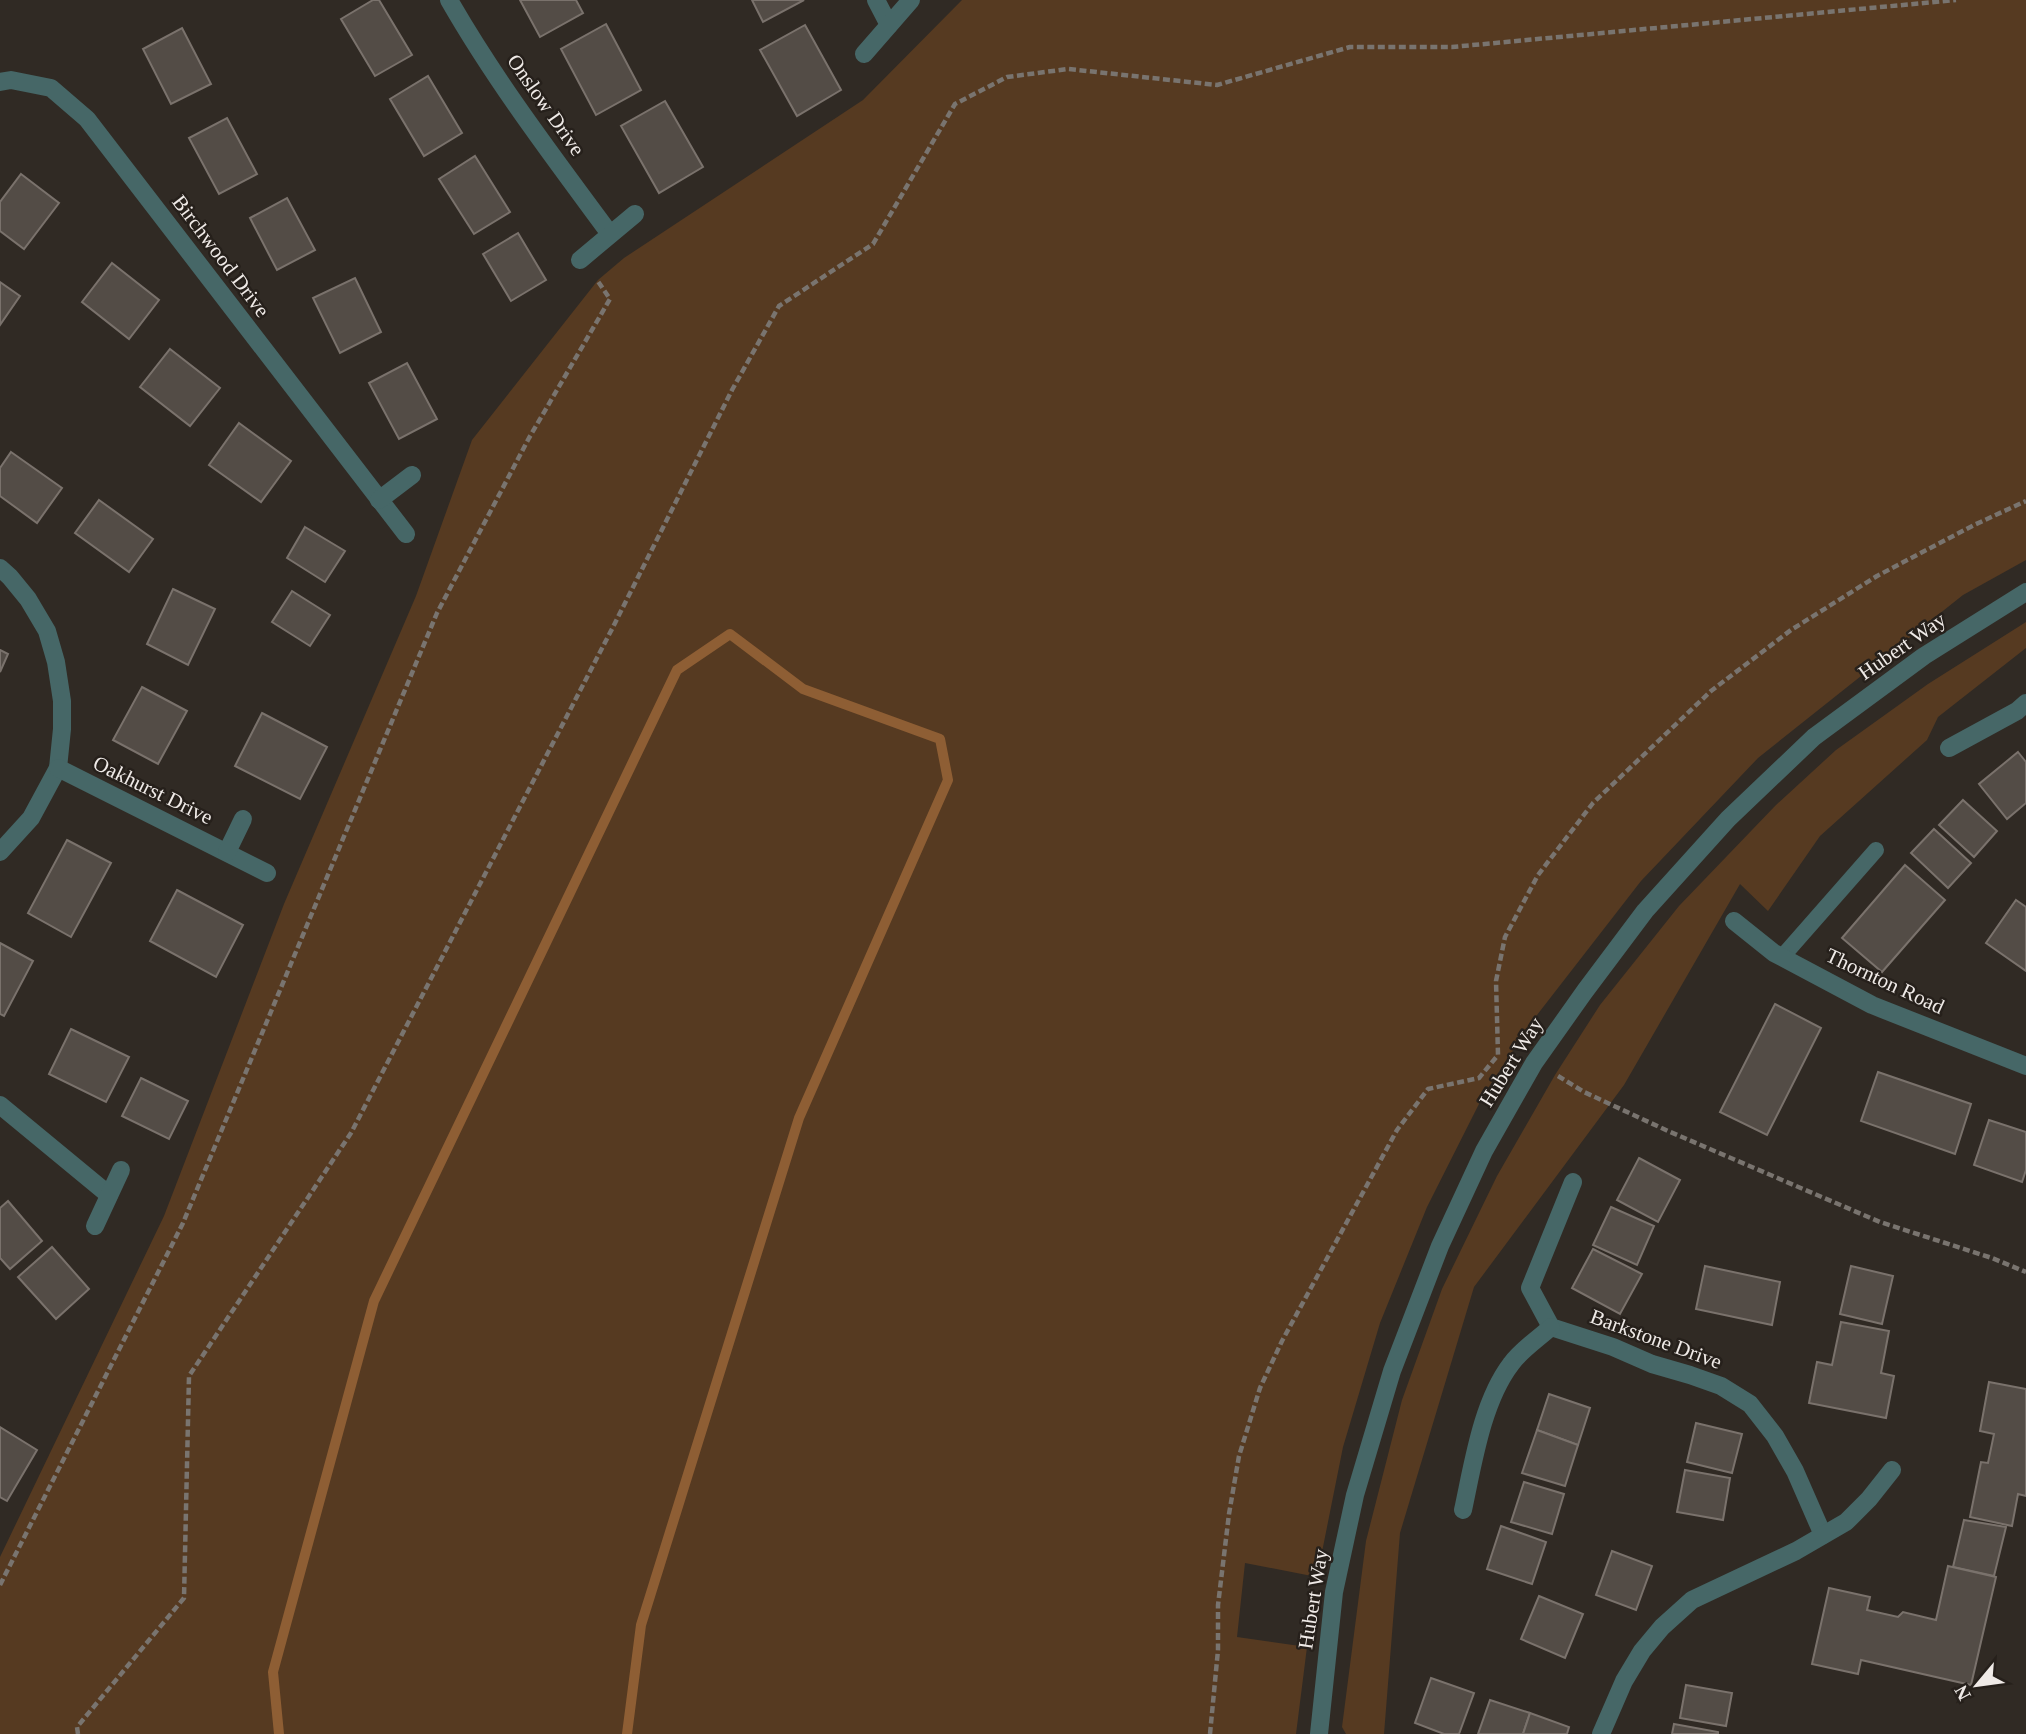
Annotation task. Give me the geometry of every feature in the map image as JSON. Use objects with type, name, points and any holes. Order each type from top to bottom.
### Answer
[{"type":"street","name":"Onslow Drive","points":[[449,0],[520,111],[610,234]]},
{"type":"street","points":[[876,0],[889,25]]},
{"type":"street","points":[[864,54],[911,0]]},
{"type":"street","name":"Birchwood Drive","points":[[0,82],[11,80],[51,88],[87,119],[406,534]]},
{"type":"street","points":[[580,260],[635,214]]},
{"type":"street","points":[[379,500],[412,475]]},
{"type":"street","points":[[0,568],[28,599],[47,631],[56,662],[62,701],[58,768],[31,818],[0,852]]},
{"type":"street","name":"Hubert Way","points":[[1319,1734],[1334,1592],[1355,1494],[1392,1371],[1440,1246],[1484,1151],[1534,1063],[1645,911],[1728,819],[1814,737],[1924,656],[2026,592]]},
{"type":"street","points":[[1949,748],[2023,712]]},
{"type":"street","name":"Oakhurst Drive","points":[[58,768],[267,873]]},
{"type":"street","name":"Oakhurst Drive","points":[[227,852],[243,819]]},
{"type":"street","name":"Thornton Road","points":[[1734,921],[1774,953],[1872,1005],[2026,1066]]},
{"type":"street","points":[[0,1105],[109,1195]]},
{"type":"street","points":[[95,1226],[121,1170]]},
{"type":"street","points":[[1464,1510],[1481,1430],[1494,1396],[1511,1364],[1550,1327],[1530,1288],[1573,1182]]},
{"type":"street","name":"Barkstone Drive","points":[[1550,1327],[1721,1386],[1749,1404],[1775,1436],[1795,1471],[1823,1535]]},
{"type":"street","points":[[1601,1734],[1624,1681],[1642,1651],[1682,1609],[1692,1600],[1796,1551],[1846,1521],[1869,1499],[1892,1469]]},
{"type":"lane","points":[[1782,957],[1876,850]]},
{"type":"path","points":[[78,1734],[77,1727],[184,1598],[189,1376],[351,1133],[613,627],[732,390],[779,306],[873,244],[955,104],[1007,77],[1068,69],[1217,85],[1350,47],[1452,47],[1956,0]]},
{"type":"path","points":[[0,1586],[183,1223],[438,613],[529,438],[610,299],[580,260]]},
{"type":"path","points":[[1210,1734],[1218,1605],[1229,1514],[1239,1456],[1260,1388],[1282,1341],[1397,1130],[1428,1089],[1479,1078],[1498,1055],[1496,981],[1504,937],[1538,875],[1593,803],[1711,691],[1791,630],[1877,576],[2026,501]]},
{"type":"path","points":[[1534,1063],[1584,1092],[1668,1131],[1880,1222],[1992,1258],[2026,1272]]},
{"type":"shaded area","points":[[962,0],[2026,0],[2026,560],[1963,595],[1758,758],[1641,881],[1537,1015],[1484,1094],[1427,1207],[1380,1323],[1343,1447],[1317,1577],[1245,1563],[1237,1637],[1307,1647],[1296,1734],[0,1734],[0,1557],[164,1216],[284,904],[416,596],[472,440],[598,280],[624,258],[863,100]]},
{"type":"shaded area","points":[[2026,622],[2026,648],[1938,717],[1927,740],[1820,836],[1768,911],[1740,884],[1624,1085],[1474,1287],[1400,1533],[1384,1734],[1346,1734],[1342,1727],[1366,1541],[1402,1400],[1442,1289],[1497,1176],[1555,1075],[1600,1005],[1679,906],[1776,805],[1836,750],[1928,684]]},
{"type":"building","points":[[373,0],[379,0],[412,55],[375,76],[341,19]]},
{"type":"building","points":[[520,0],[576,0],[583,13],[540,37]]},
{"type":"building","points":[[752,0],[804,0],[763,22]]},
{"type":"building","points":[[606,24],[641,90],[596,115],[561,49]]},
{"type":"building","points":[[805,25],[841,90],[797,116],[760,50]]},
{"type":"building","points":[[182,28],[211,84],[171,104],[143,49]]},
{"type":"building","points":[[428,76],[462,133],[424,156],[390,99]]},
{"type":"building","points":[[665,101],[703,167],[659,193],[621,126]]},
{"type":"building","points":[[227,118],[257,174],[219,194],[189,138]]},
{"type":"building","points":[[475,156],[510,212],[474,234],[439,179]]},
{"type":"building","points":[[21,174],[59,203],[24,249],[0,231],[0,202]]},
{"type":"building","points":[[287,198],[315,250],[277,270],[250,218]]},
{"type":"building","points":[[518,233],[546,280],[511,301],[483,254]]},
{"type":"building","points":[[112,263],[159,300],[129,339],[82,302]]},
{"type":"building","points":[[355,278],[381,332],[340,353],[313,298]]},
{"type":"building","points":[[0,282],[20,296],[0,325]]},
{"type":"building","points":[[170,349],[220,388],[190,426],[140,387]]},
{"type":"building","points":[[407,363],[437,419],[399,439],[369,383]]},
{"type":"building","points":[[239,423],[291,461],[261,502],[209,465]]},
{"type":"building","points":[[11,452],[62,488],[37,523],[0,496],[0,468]]},
{"type":"building","points":[[99,500],[153,539],[129,572],[75,533]]},
{"type":"building","points":[[305,527],[345,551],[325,582],[287,558]]},
{"type":"building","points":[[173,589],[215,609],[188,665],[147,644]]},
{"type":"building","points":[[292,591],[330,615],[310,646],[272,622]]},
{"type":"building","points":[[0,650],[8,654],[0,672]]},
{"type":"building","points":[[142,687],[187,711],[158,764],[113,740]]},
{"type":"building","points":[[262,713],[327,747],[300,799],[235,766]]},
{"type":"building","points":[[2018,752],[2026,762],[2026,803],[2007,819],[1979,784]]},
{"type":"building","points":[[1963,800],[1997,831],[1974,857],[1939,825]]},
{"type":"building","points":[[1934,829],[1971,863],[1948,888],[1911,853]]},
{"type":"building","points":[[67,840],[111,863],[71,937],[28,913]]},
{"type":"building","points":[[1905,865],[1945,900],[1882,972],[1842,938]]},
{"type":"building","points":[[177,890],[243,925],[216,977],[150,941]]},
{"type":"building","points":[[2016,900],[2026,907],[2026,971],[1986,943]]},
{"type":"building","points":[[0,943],[33,961],[4,1016],[0,1014]]},
{"type":"building","points":[[1775,1004],[1821,1028],[1767,1135],[1720,1112]]},
{"type":"building","points":[[71,1029],[129,1057],[106,1102],[49,1074]]},
{"type":"building","points":[[1878,1072],[1971,1104],[1955,1154],[1861,1121]]},
{"type":"building","points":[[141,1078],[188,1101],[169,1139],[122,1116]]},
{"type":"building","points":[[1989,1120],[2026,1132],[2026,1170],[2022,1182],[1974,1165]]},
{"type":"building","points":[[1639,1158],[1680,1180],[1658,1222],[1617,1200]]},
{"type":"building","points":[[8,1201],[42,1241],[10,1269],[0,1258],[0,1208]]},
{"type":"building","points":[[1611,1207],[1654,1226],[1637,1265],[1593,1245]]},
{"type":"building","points":[[52,1247],[89,1289],[56,1319],[18,1277]]},
{"type":"building","points":[[1593,1249],[1642,1274],[1620,1314],[1572,1288]]},
{"type":"building","points":[[1705,1266],[1780,1282],[1772,1325],[1696,1309]]},
{"type":"building","points":[[1851,1266],[1893,1276],[1882,1324],[1840,1314]]},
{"type":"building","points":[[1841,1322],[1889,1331],[1881,1373],[1894,1376],[1886,1418],[1809,1403],[1817,1362],[1832,1365]]},
{"type":"building","points":[[1989,1382],[2026,1389],[2026,1496],[2018,1494],[2012,1526],[1970,1517],[1981,1462],[1988,1463],[1994,1434],[1980,1431]]},
{"type":"building","points":[[1549,1394],[1590,1408],[1578,1445],[1537,1430]]},
{"type":"building","points":[[1696,1423],[1742,1434],[1732,1473],[1687,1462]]},
{"type":"building","points":[[0,1427],[37,1450],[7,1501],[0,1497]]},
{"type":"building","points":[[1537,1430],[1578,1445],[1565,1486],[1522,1473]]},
{"type":"building","points":[[1685,1470],[1730,1478],[1723,1520],[1677,1512]]},
{"type":"building","points":[[1524,1482],[1564,1494],[1552,1534],[1511,1522]]},
{"type":"building","points":[[1964,1520],[2006,1527],[1994,1576],[1953,1567]]},
{"type":"building","points":[[1501,1526],[1546,1542],[1532,1584],[1487,1569]]},
{"type":"building","points":[[1612,1551],[1652,1566],[1636,1610],[1596,1595]]},
{"type":"building","points":[[1948,1566],[1996,1577],[1971,1685],[1861,1660],[1858,1674],[1812,1664],[1829,1588],[1870,1597],[1867,1610],[1898,1617],[1903,1612],[1936,1620]]},
{"type":"building","points":[[1539,1596],[1583,1614],[1565,1658],[1521,1639]]},
{"type":"building","points":[[1431,1678],[1474,1693],[1459,1734],[1444,1734],[1415,1723]]},
{"type":"building","points":[[1686,1685],[1732,1693],[1726,1726],[1680,1718]]},
{"type":"building","points":[[1490,1700],[1530,1713],[1523,1734],[1478,1734]]},
{"type":"building","points":[[1530,1713],[1569,1727],[1567,1734],[1523,1734]]},
{"type":"building","points":[[1674,1724],[1718,1732],[1718,1734],[1672,1734]]},
{"type":"waterway","points":[[279,1734],[273,1672],[374,1301],[677,670],[730,634],[803,689],[940,739],[948,780],[799,1118],[641,1625],[627,1734]]}]
